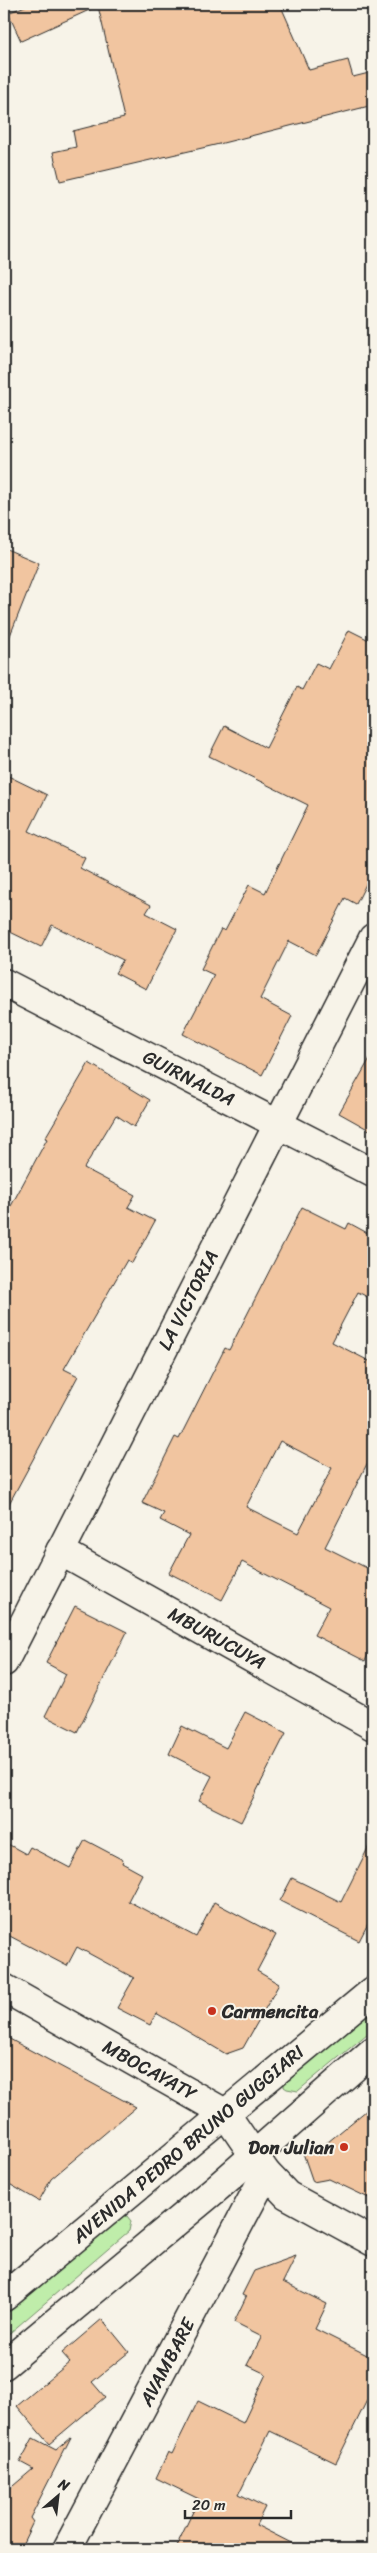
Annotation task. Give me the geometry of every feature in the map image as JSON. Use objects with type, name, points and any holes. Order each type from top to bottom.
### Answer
[{"type":"street","name":"LA VICTORIA","points":[[4,1662],[373,938]]},
{"type":"street","name":"GUIRNALDA","points":[[4,983],[373,1173]]},
{"type":"street","name":"MBURUCUYA","points":[[60,1551],[373,1726]]},
{"type":"street","name":"MBOCAYATY","points":[[4,1988],[225,2113],[260,2164],[287,2195],[373,2242]]},
{"type":"street","name":"AVENIDA PEDRO BRUNO GUGGIARI","points":[[4,2297],[373,1991]]},
{"type":"street","points":[[4,2365],[218,2187],[260,2164],[373,2051]]},
{"type":"street","name":"AVAMBARE","points":[[67,2549],[260,2164]]},
{"type":"green space","points":[[373,2004],[373,2029],[298,2091],[284,2087],[284,2081]]},
{"type":"green space","points":[[117,2216],[127,2216],[131,2221],[129,2231],[4,2338],[4,2312]]},
{"type":"building","points":[[30,4],[280,4],[309,70],[348,60],[353,77],[373,72],[373,105],[215,145],[60,181],[53,152],[76,147],[73,131],[124,118],[98,6],[21,41],[8,13]]},
{"type":"building","points":[[4,548],[39,563],[5,648],[4,648]]},
{"type":"building","points":[[349,630],[373,642],[373,870],[356,904],[345,898],[316,955],[289,941],[260,999],[292,1016],[262,1075],[183,1034],[214,975],[201,969],[221,929],[225,931],[249,885],[265,893],[308,805],[209,756],[224,726],[266,748],[297,687],[302,690],[316,663],[329,669]]},
{"type":"building","points":[[4,774],[47,795],[29,831],[85,858],[80,868],[151,905],[146,913],[177,929],[146,989],[115,973],[123,960],[52,925],[41,947],[4,929]]},
{"type":"building","points":[[373,1053],[373,1132],[339,1113]]},
{"type":"building","points":[[89,1063],[150,1100],[134,1127],[116,1115],[84,1168],[135,1195],[128,1207],[155,1221],[132,1263],[127,1260],[64,1369],[78,1376],[4,1513],[4,1219],[47,1139],[45,1138]]},
{"type":"building","points":[[302,1207],[346,1229],[349,1223],[373,1236],[373,1300],[358,1292],[332,1342],[373,1363],[373,1452],[325,1547],[373,1571],[373,1645],[365,1661],[314,1635],[329,1607],[242,1562],[222,1600],[169,1573],[189,1535],[160,1520],[164,1513],[142,1503],[175,1437],[179,1439],[225,1348],[229,1350]],"holes":[[[280,1441],[332,1468],[298,1533],[246,1507]]]},
{"type":"building","points":[[75,1606],[127,1632],[77,1732],[45,1716],[66,1674],[46,1663]]},
{"type":"building","points":[[245,1712],[286,1733],[241,1822],[199,1801],[212,1776],[169,1754],[182,1726],[226,1748]]},
{"type":"building","points":[[373,1838],[373,1914],[359,1941],[280,1901],[292,1878],[341,1902]]},
{"type":"building","points":[[85,1840],[123,1860],[122,1863],[142,1874],[128,1901],[196,1937],[214,1902],[276,1935],[257,1971],[279,1984],[243,2048],[226,2054],[156,2013],[150,2025],[117,2008],[134,1978],[77,1947],[67,1966],[4,1933],[4,1842],[26,1854],[30,1847],[70,1868]]},
{"type":"building","points":[[4,2036],[136,2107],[51,2179],[39,2201],[4,2181]]},
{"type":"building","name":"Don Julian","points":[[373,2105],[373,2200],[329,2179],[313,2182],[303,2153],[328,2142]]},
{"type":"building","points":[[296,2256],[283,2282],[327,2304],[315,2329],[373,2358],[373,2388],[336,2463],[270,2431],[239,2494],[265,2507],[256,2525],[303,2549],[175,2549],[199,2499],[156,2478],[168,2452],[172,2454],[198,2401],[243,2423],[266,2374],[247,2365],[262,2336],[234,2322],[246,2297],[242,2295],[254,2271]]},
{"type":"building","points":[[102,2319],[129,2352],[92,2382],[105,2397],[49,2444],[17,2406],[70,2362],[62,2353]]},
{"type":"building","points":[[71,2437],[30,2518],[33,2522],[20,2549],[4,2549],[4,2486],[7,2491],[33,2469],[20,2462],[33,2438],[56,2450]]},
{"type":"place","name":"Carmencita","points":[[212,2011]]},
{"type":"place","name":"Don Julian","points":[[344,2147]]}]
